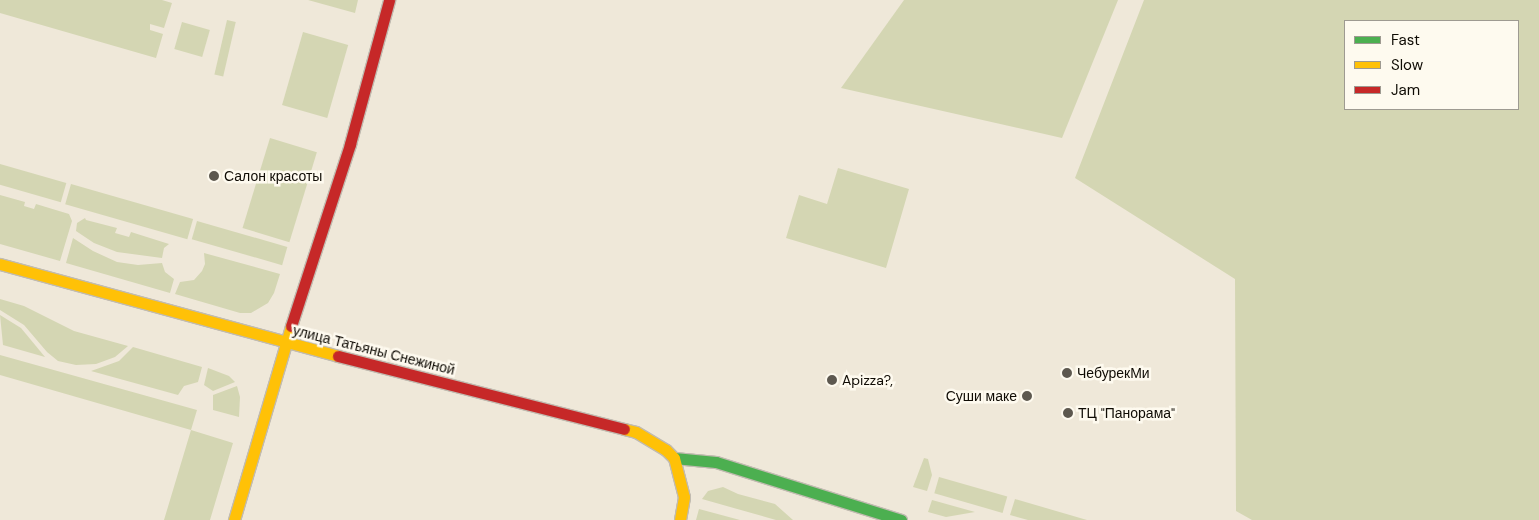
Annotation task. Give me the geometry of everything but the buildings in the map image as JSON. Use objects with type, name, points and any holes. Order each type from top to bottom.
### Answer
[{"type":"street","points":[[234,520],[286,343],[350,144],[389,0]]},
{"type":"street","name":"улица Татьяны Снежиной","points":[[0,264],[286,343],[596,420],[636,432],[666,450],[674,458]]},
{"type":"street","points":[[680,520],[684,497],[674,458],[716,462],[901,520]]},
{"type":"green space","points":[[0,0],[162,0],[172,3],[164,28],[150,24],[150,30],[163,34],[156,58],[0,13]]},
{"type":"green space","points":[[308,0],[358,0],[355,13]]},
{"type":"green space","points":[[904,0],[1118,0],[1062,138],[841,88]]},
{"type":"green space","points":[[1144,0],[1539,0],[1539,520],[1252,520],[1236,511],[1235,279],[1075,178]]},
{"type":"green space","points":[[227,20],[236,22],[223,77],[214,75]]},
{"type":"green space","points":[[182,22],[210,30],[202,57],[174,49]]},
{"type":"green space","points":[[303,32],[348,45],[327,118],[282,105]]},
{"type":"green space","points":[[270,138],[317,152],[289,242],[243,228]]},
{"type":"green space","points":[[0,164],[66,183],[61,202],[0,185]]},
{"type":"green space","points":[[838,168],[909,189],[886,268],[786,238],[799,195],[827,204]]},
{"type":"green space","points":[[71,184],[193,219],[187,239],[65,204]]},
{"type":"green space","points":[[0,195],[25,202],[24,206],[34,209],[36,204],[69,214],[72,221],[60,261],[0,244]]},
{"type":"green space","points":[[85,218],[86,220],[117,228],[115,233],[129,237],[131,232],[169,244],[164,248],[162,258],[117,252],[94,243],[76,231],[77,223]]},
{"type":"green space","points":[[197,221],[287,247],[282,265],[192,239]]},
{"type":"green space","points":[[73,238],[93,251],[117,262],[138,265],[162,263],[165,272],[174,279],[170,293],[66,263]]},
{"type":"green space","points":[[204,253],[280,274],[274,293],[268,303],[251,313],[240,313],[175,294],[180,282],[194,280],[202,271],[205,264]]},
{"type":"green space","points":[[0,299],[24,306],[74,331],[128,346],[115,357],[96,364],[76,365],[58,361],[47,352],[24,325],[0,310]]},
{"type":"green space","points":[[0,315],[21,328],[45,357],[3,345]]},
{"type":"green space","points":[[133,347],[202,367],[198,382],[184,386],[178,395],[91,371],[119,361]]},
{"type":"green space","points":[[0,355],[197,410],[191,430],[0,375]]},
{"type":"green space","points":[[208,368],[229,376],[235,382],[213,391],[204,385]]},
{"type":"green space","points":[[237,386],[240,397],[239,417],[213,410],[213,395]]},
{"type":"green space","points":[[191,430],[233,443],[210,520],[164,520]]},
{"type":"green space","points":[[924,458],[928,459],[932,475],[927,491],[913,487]]},
{"type":"green space","points":[[939,477],[1007,497],[1003,513],[934,493]]},
{"type":"green space","points":[[723,487],[738,494],[775,504],[793,520],[776,520],[702,499],[708,491]]},
{"type":"green space","points":[[1015,499],[1087,520],[1028,520],[1010,515]]},
{"type":"green space","points":[[932,500],[975,512],[946,517],[928,512]]},
{"type":"green space","points":[[699,509],[740,520],[696,520]]},
{"type":"traffic: fast","points":[[674,458],[716,462],[901,520]]},
{"type":"traffic: slow","points":[[0,264],[338,356]]},
{"type":"traffic: slow","points":[[234,520],[291,326]]},
{"type":"traffic: slow","points":[[624,429],[636,432],[666,450],[674,458],[684,497],[680,520]]},
{"type":"traffic: jam","points":[[291,326],[350,144],[389,0]]},
{"type":"traffic: jam","points":[[338,356],[624,429]]},
{"type":"place","name":"Салон красоты","points":[[214,176]]},
{"type":"place","name":"ЧебурекМи","points":[[1067,373]]},
{"type":"place","name":"Apizza?,","points":[[832,380]]},
{"type":"place","name":"Суши маке","points":[[1027,396]]},
{"type":"place","name":"ТЦ \"Панорама\"","points":[[1068,413]]}]
